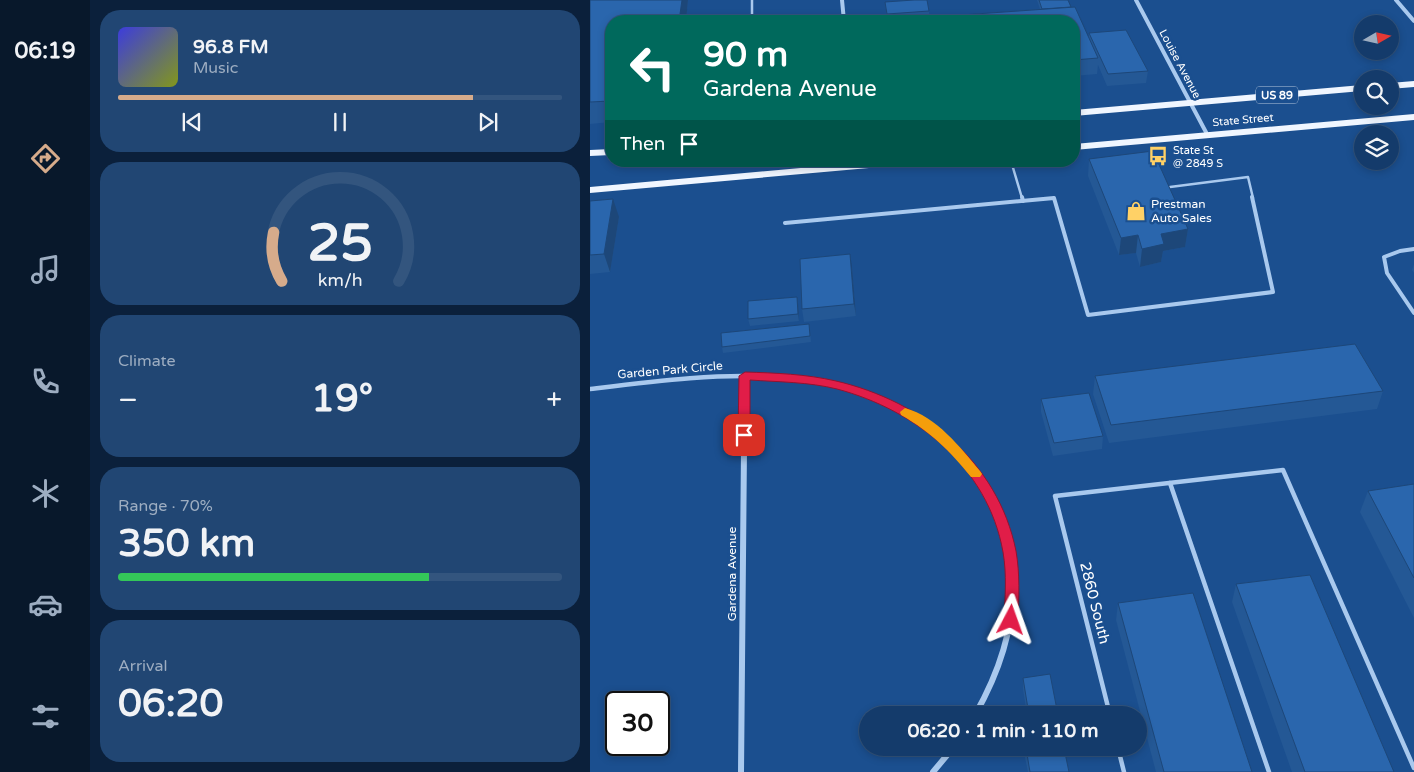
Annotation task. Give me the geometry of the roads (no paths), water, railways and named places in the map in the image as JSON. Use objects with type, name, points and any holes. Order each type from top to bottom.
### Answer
[{"type":"main road","points":[[1399,85],[1414,84]]},
{"type":"main road","name":"State Street","points":[[1080,112],[1354,89]]},
{"type":"main road","name":"State Street","points":[[1080,147],[1414,117]]},
{"type":"main road","points":[[590,153],[605,152]]},
{"type":"main road","points":[[590,190],[847,167]]},
{"type":"street","points":[[842,0],[843,15]]},
{"type":"street","name":"Louise Avenue","points":[[1136,0],[1208,136]]},
{"type":"street","points":[[1396,0],[1414,21]]},
{"type":"street","name":"Garden Park Circle","points":[[590,388],[689,377],[745,376],[802,379],[835,385],[867,394],[897,407],[924,423],[949,442],[987,491],[1001,520],[1010,552],[1013,585],[1011,620],[1002,656],[988,693],[980,706]]},
{"type":"street","name":"Gardena Avenue","points":[[741,772],[745,376]]},
{"type":"street","points":[[933,772],[946,756]]},
{"type":"lane","points":[[752,0],[752,15]]},
{"type":"lane","points":[[1013,167],[1023,201]]},
{"type":"lane","points":[[785,223],[1054,198],[1088,315],[1273,292],[1248,177],[1170,187]]},
{"type":"lane","points":[[1414,249],[1400,251],[1384,257],[1386,273],[1414,313]]},
{"type":"lane","points":[[1269,772],[1170,483],[1284,470],[1414,768]]},
{"type":"lane","name":"2860 South","points":[[1108,706],[1055,496],[1170,483]]},
{"type":"lane","points":[[1120,756],[1124,772]]},
{"type":"place","name":"State St @ 2849 S","points":[[1158,156]]},
{"type":"place","name":"Prestman Auto Sales","points":[[1136,211]]}]
